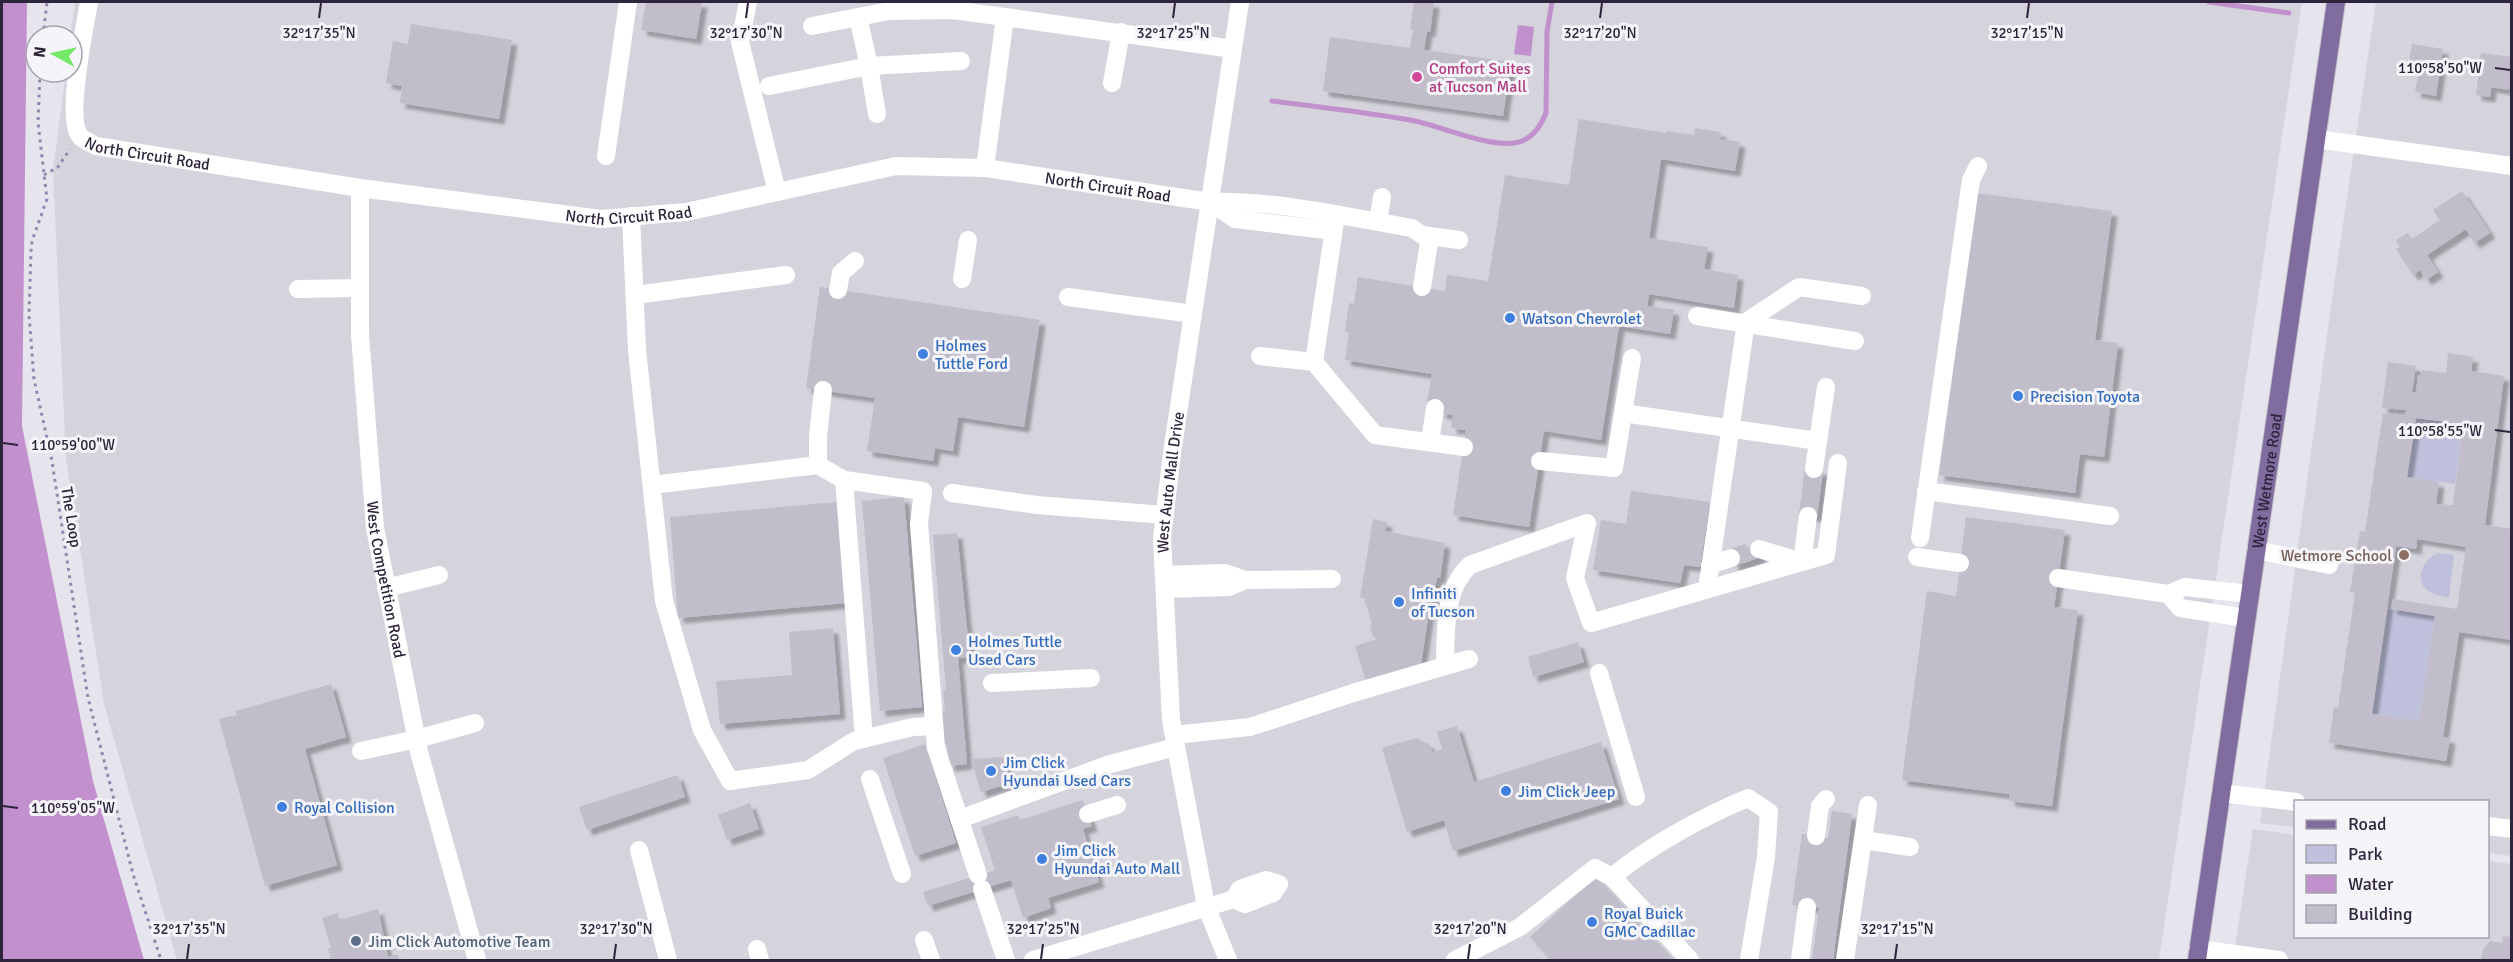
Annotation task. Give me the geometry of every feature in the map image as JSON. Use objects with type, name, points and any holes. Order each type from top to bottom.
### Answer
[{"type":"main road","name":"West Wetmore Road","points":[[2198,955],[2336,2]]},
{"type":"street","name":"North Circuit Road","points":[[89,2],[73,106],[75,124],[80,136],[96,146],[360,188],[601,219],[686,212],[896,166],[985,168],[1210,202],[1236,201],[1335,223]]},
{"type":"street","points":[[606,156],[628,2]]},
{"type":"street","points":[[748,2],[741,42],[777,192]]},
{"type":"street","name":"West Auto Mall Drive","points":[[1228,960],[1206,906],[1171,720],[1162,538],[1172,453],[1240,2]]},
{"type":"street","points":[[812,26],[889,11],[952,10],[973,7],[1005,17],[1233,49]]},
{"type":"street","points":[[858,17],[877,114]]},
{"type":"street","points":[[985,168],[1005,17]]},
{"type":"street","points":[[1112,83],[1121,32]]},
{"type":"street","points":[[769,86],[869,66],[961,61]]},
{"type":"street","points":[[2316,139],[2511,166]]},
{"type":"street","points":[[1920,538],[1971,180],[1978,166]]},
{"type":"street","name":"West Competition Road","points":[[360,188],[360,335],[375,528],[417,739],[477,960]]},
{"type":"street","points":[[1378,222],[1382,197]]},
{"type":"street","points":[[1210,202],[1235,219],[1286,225],[1378,222],[1419,235],[1459,240]]},
{"type":"street","points":[[632,216],[637,350],[664,601],[702,730],[729,781],[808,770],[854,741],[913,727],[934,726]]},
{"type":"street","points":[[1314,362],[1335,223]]},
{"type":"street","points":[[1286,225],[1314,238],[1324,247],[1328,260]]},
{"type":"street","points":[[1419,235],[1422,287]]},
{"type":"street","points":[[962,279],[968,240]]},
{"type":"street","points":[[838,290],[841,273],[855,261]]},
{"type":"street","points":[[635,295],[786,275]]},
{"type":"street","points":[[1707,589],[1746,322],[1800,287],[1862,296]]},
{"type":"street","points":[[298,289],[360,288]]},
{"type":"street","points":[[1068,297],[1193,314]]},
{"type":"street","points":[[1697,316],[1855,341]]},
{"type":"street","points":[[1260,356],[1314,362],[1375,435],[1464,447]]},
{"type":"street","points":[[1539,461],[1614,468],[1632,358]]},
{"type":"street","points":[[1815,469],[1826,387]]},
{"type":"street","points":[[819,465],[818,436],[824,390]]},
{"type":"street","points":[[1431,442],[1435,408]]},
{"type":"street","points":[[1623,413],[1818,441]]},
{"type":"street","points":[[1445,666],[1451,594],[1462,572],[1470,565],[1587,523],[1575,578],[1591,623],[1826,555],[1838,463]]},
{"type":"street","points":[[652,485],[819,465],[844,480],[923,491],[919,524],[936,748],[980,851],[980,882],[1006,960]]},
{"type":"street","points":[[844,480],[864,738]]},
{"type":"street","points":[[1926,491],[2110,516]]},
{"type":"street","points":[[952,493],[1037,505],[1165,515]]},
{"type":"street","points":[[1802,562],[1808,516]]},
{"type":"street","points":[[1759,549],[1802,562]]},
{"type":"street","points":[[2256,550],[2329,565]]},
{"type":"street","points":[[1917,557],[1960,564]]},
{"type":"street","points":[[1710,565],[1731,558]]},
{"type":"street","points":[[1164,582],[1225,573],[1245,580],[1332,579]]},
{"type":"street","points":[[386,588],[439,574]]},
{"type":"street","points":[[2058,578],[2168,594],[2185,586],[2250,594]]},
{"type":"street","points":[[2168,594],[2180,608],[2246,618]]},
{"type":"street","points":[[964,818],[1175,741],[1250,727],[1469,658]]},
{"type":"street","points":[[1599,673],[1636,797]]},
{"type":"street","points":[[992,683],[1092,678]]},
{"type":"street","points":[[360,751],[417,739],[475,723]]},
{"type":"street","points":[[870,779],[902,874]]},
{"type":"street","points":[[2221,793],[2294,802]]},
{"type":"street","points":[[1612,877],[1641,855],[1724,807],[1748,798],[1769,812],[1766,857],[1749,960]]},
{"type":"street","points":[[1816,836],[1820,807],[1826,799]]},
{"type":"street","points":[[1088,814],[1117,805]]},
{"type":"street","points":[[1845,960],[1868,806]]},
{"type":"street","points":[[2489,826],[2511,829]]},
{"type":"street","points":[[1863,840],[1910,847]]},
{"type":"street","points":[[639,850],[668,960]]},
{"type":"street","points":[[1455,960],[1520,927],[1594,868],[1612,877],[1690,960]]},
{"type":"street","points":[[1033,960],[1233,899]]},
{"type":"street","points":[[1800,960],[1807,907]]},
{"type":"street","points":[[924,940],[931,960]]},
{"type":"street","points":[[2198,955],[2279,960]]},
{"type":"path","points":[[44,24],[47,2]]},
{"type":"path","name":"The Loop","points":[[40,84],[38,123],[47,206],[32,241],[31,251],[29,315],[34,379],[52,461],[88,698],[133,874],[161,960]]},
{"type":"path","points":[[44,175],[58,167],[80,136]]},
{"type":"shaded area","points":[[75,2],[2302,2],[2159,960],[177,960],[104,704],[66,459],[53,170],[64,84],[84,84],[84,24],[72,24]]},
{"type":"shaded area","name":"Wetmore School","points":[[2376,2],[2511,2],[2511,856],[2489,853],[2489,800],[2294,800],[2294,827],[2260,823],[2334,285]]},
{"type":"shaded area","points":[[2253,829],[2294,835],[2294,938],[2489,938],[2489,861],[2511,864],[2511,960],[2233,960]]},
{"type":"green space","points":[[2416,418],[2463,424],[2455,484],[2407,477]]},
{"type":"green space","points":[[2438,553],[2454,555],[2449,598],[2430,592],[2422,582],[2424,565]]},
{"type":"green space","points":[[2388,610],[2435,616],[2419,721],[2372,714]]},
{"type":"water","points":[[2,2],[27,2],[27,24],[24,24],[24,84],[26,84],[22,426],[93,781],[144,960],[2,960]]},
{"type":"water","points":[[1518,25],[1534,27],[1531,56],[1514,54]]},
{"type":"building","points":[[646,2],[702,2],[696,39],[641,30]]},
{"type":"building","name":"Comfort Suites at Tucson Mall","points":[[1414,2],[1434,2],[1430,32],[1427,31],[1424,50],[1511,62],[1503,116],[1323,91],[1330,37],[1410,48]]},
{"type":"building","points":[[411,24],[512,40],[499,119],[400,103],[402,86],[386,83],[393,41],[408,44]]},
{"type":"building","points":[[2412,44],[2443,49],[2436,96],[2415,92],[2419,69],[2408,67]]},
{"type":"building","points":[[2481,53],[2512,57],[2509,90],[2491,87],[2490,97],[2476,95]]},
{"type":"building","name":"Watson Chevrolet","points":[[1579,119],[1666,133],[1667,131],[1694,135],[1695,128],[1721,132],[1720,139],[1740,142],[1735,171],[1661,159],[1649,238],[1708,247],[1704,269],[1738,275],[1734,308],[1649,294],[1647,306],[1674,310],[1670,334],[1619,326],[1601,440],[1544,431],[1529,527],[1453,515],[1466,430],[1451,428],[1453,415],[1440,413],[1442,403],[1427,401],[1432,374],[1345,360],[1349,333],[1345,332],[1349,303],[1354,304],[1358,277],[1445,291],[1447,275],[1488,281],[1505,175],[1569,185]]},
{"type":"building","points":[[2462,191],[2490,233],[2474,243],[2466,229],[2427,255],[2438,272],[2426,280],[2420,270],[2413,275],[2396,249],[2400,247],[2396,240],[2408,233],[2412,239],[2440,220],[2433,210]]},
{"type":"building","name":"Precision Toyota","points":[[1977,193],[2112,211],[2095,340],[2118,343],[2104,457],[2080,454],[2075,493],[1939,475]]},
{"type":"building","name":"Holmes Tuttle Ford","points":[[820,287],[1040,320],[1024,427],[958,417],[953,451],[935,448],[933,461],[867,451],[875,398],[806,388]]},
{"type":"building","points":[[2448,353],[2473,357],[2471,371],[2504,376],[2485,525],[2512,529],[2512,640],[2459,632],[2443,737],[2450,738],[2446,761],[2329,743],[2334,707],[2338,708],[2355,593],[2350,592],[2360,531],[2365,532],[2383,413],[2405,416],[2406,410],[2382,408],[2388,362],[2416,366],[2412,392],[2416,393],[2418,375],[2421,376],[2422,370],[2446,373]],"holes":[[[2416,418],[2463,424],[2453,505],[2436,504],[2439,482],[2407,477]],[[2417,539],[2466,547],[2457,609],[2393,599],[2391,609],[2435,616],[2419,721],[2372,714],[2396,546],[2416,549]]]},
{"type":"building","points":[[1805,468],[1823,470],[1817,517],[1799,514]]},
{"type":"building","points":[[1631,491],[1710,502],[1700,567],[1684,565],[1680,583],[1593,570],[1601,520],[1626,524]]},
{"type":"building","points":[[904,497],[922,707],[880,711],[862,501]]},
{"type":"building","points":[[837,502],[846,603],[678,618],[670,517]]},
{"type":"building","points":[[1966,517],[2065,530],[2054,607],[2078,610],[2052,806],[2010,801],[2009,794],[1902,780],[1927,591],[1956,596]]},
{"type":"building","name":"Infiniti of Tucson","points":[[1373,519],[1387,522],[1385,531],[1445,543],[1440,578],[1437,577],[1432,604],[1430,604],[1421,664],[1366,681],[1355,646],[1377,639],[1373,637],[1370,625],[1372,625],[1365,600],[1368,599],[1360,598]]},
{"type":"building","name":"Holmes Tuttle Used Cars","points":[[957,533],[970,657],[958,658],[967,764],[949,766],[941,711],[945,711],[943,690],[946,689],[933,535]]},
{"type":"building","points":[[1757,544],[1761,557],[1734,566],[1730,553]]},
{"type":"building","points":[[833,628],[840,714],[720,724],[716,681],[792,675],[789,632]]},
{"type":"building","points":[[1578,642],[1584,662],[1533,677],[1528,657]]},
{"type":"building","name":"Royal Collision","points":[[331,684],[346,737],[305,749],[337,865],[265,886],[219,719],[236,715],[236,711]]},
{"type":"building","name":"Jim Click Jeep","points":[[1457,726],[1474,782],[1601,742],[1619,799],[1453,851],[1444,820],[1407,832],[1382,748],[1416,738],[1430,745],[1432,752],[1442,749],[1437,732]]},
{"type":"building","points":[[925,744],[956,843],[915,856],[883,758]]},
{"type":"building","name":"Jim Click Hyundai Used Cars","points":[[1003,757],[1011,783],[981,792],[971,759]]},
{"type":"building","points":[[678,775],[685,797],[587,830],[579,807]]},
{"type":"building","name":"Jim Click Hyundai Auto Mall","points":[[1083,800],[1092,826],[1083,829],[1099,882],[1048,898],[1051,908],[1023,918],[1011,880],[928,906],[923,892],[995,870],[981,827],[1018,815],[1020,820]]},
{"type":"building","points":[[750,803],[759,829],[727,840],[718,815]]},
{"type":"building","points":[[1832,811],[1852,814],[1833,960],[1812,960],[1819,908],[1792,905],[1802,834],[1828,838]]},
{"type":"building","name":"Royal Buick GMC Cadillac","points":[[1595,877],[1672,960],[1552,960],[1530,937]]},
{"type":"building","name":"Jim Click Automotive Team","points":[[378,909],[388,957],[398,954],[399,960],[331,960],[328,949],[331,948],[322,918],[338,913],[339,920]]},
{"type":"building","points":[[2503,936],[2512,937],[2512,960],[2481,960],[2483,949],[2490,941],[2502,943]]},
{"type":"waterway","points":[[1272,101],[1410,120],[1490,142],[1520,142],[1534,133],[1546,113],[1547,32],[1552,2]]},
{"type":"waterway","points":[[2209,2],[2289,13]]},
{"type":"tunnel","points":[[823,390],[838,290]]},
{"type":"tunnel","points":[[1464,447],[1540,461]]},
{"type":"tunnel","points":[[1808,516],[1814,469]]},
{"type":"tunnel","points":[[1731,558],[1759,549]]},
{"type":"tunnel","points":[[1960,563],[2058,578]]},
{"type":"tunnel","points":[[988,848],[1088,814]]},
{"type":"tunnel","points":[[1807,907],[1816,836]]},
{"type":"place","name":"Comfort Suites at Tucson Mall","points":[[1417,77]]},
{"type":"place","name":"Watson Chevrolet","points":[[1510,318]]},
{"type":"place","name":"Holmes Tuttle Ford","points":[[923,354]]},
{"type":"place","name":"Precision Toyota","points":[[2018,396]]},
{"type":"place","name":"Wetmore School","points":[[2404,555]]},
{"type":"place","name":"Infiniti of Tucson","points":[[1399,602]]},
{"type":"place","name":"Holmes Tuttle Used Cars","points":[[956,650]]},
{"type":"place","name":"Jim Click Hyundai Used Cars","points":[[991,771]]},
{"type":"place","name":"Jim Click Jeep","points":[[1506,791]]},
{"type":"place","name":"Royal Collision","points":[[282,807]]},
{"type":"place","name":"Jim Click Hyundai Auto Mall","points":[[1042,859]]},
{"type":"place","name":"Royal Buick GMC Cadillac","points":[[1592,922]]},
{"type":"place","name":"Jim Click Automotive Team","points":[[356,941]]}]
